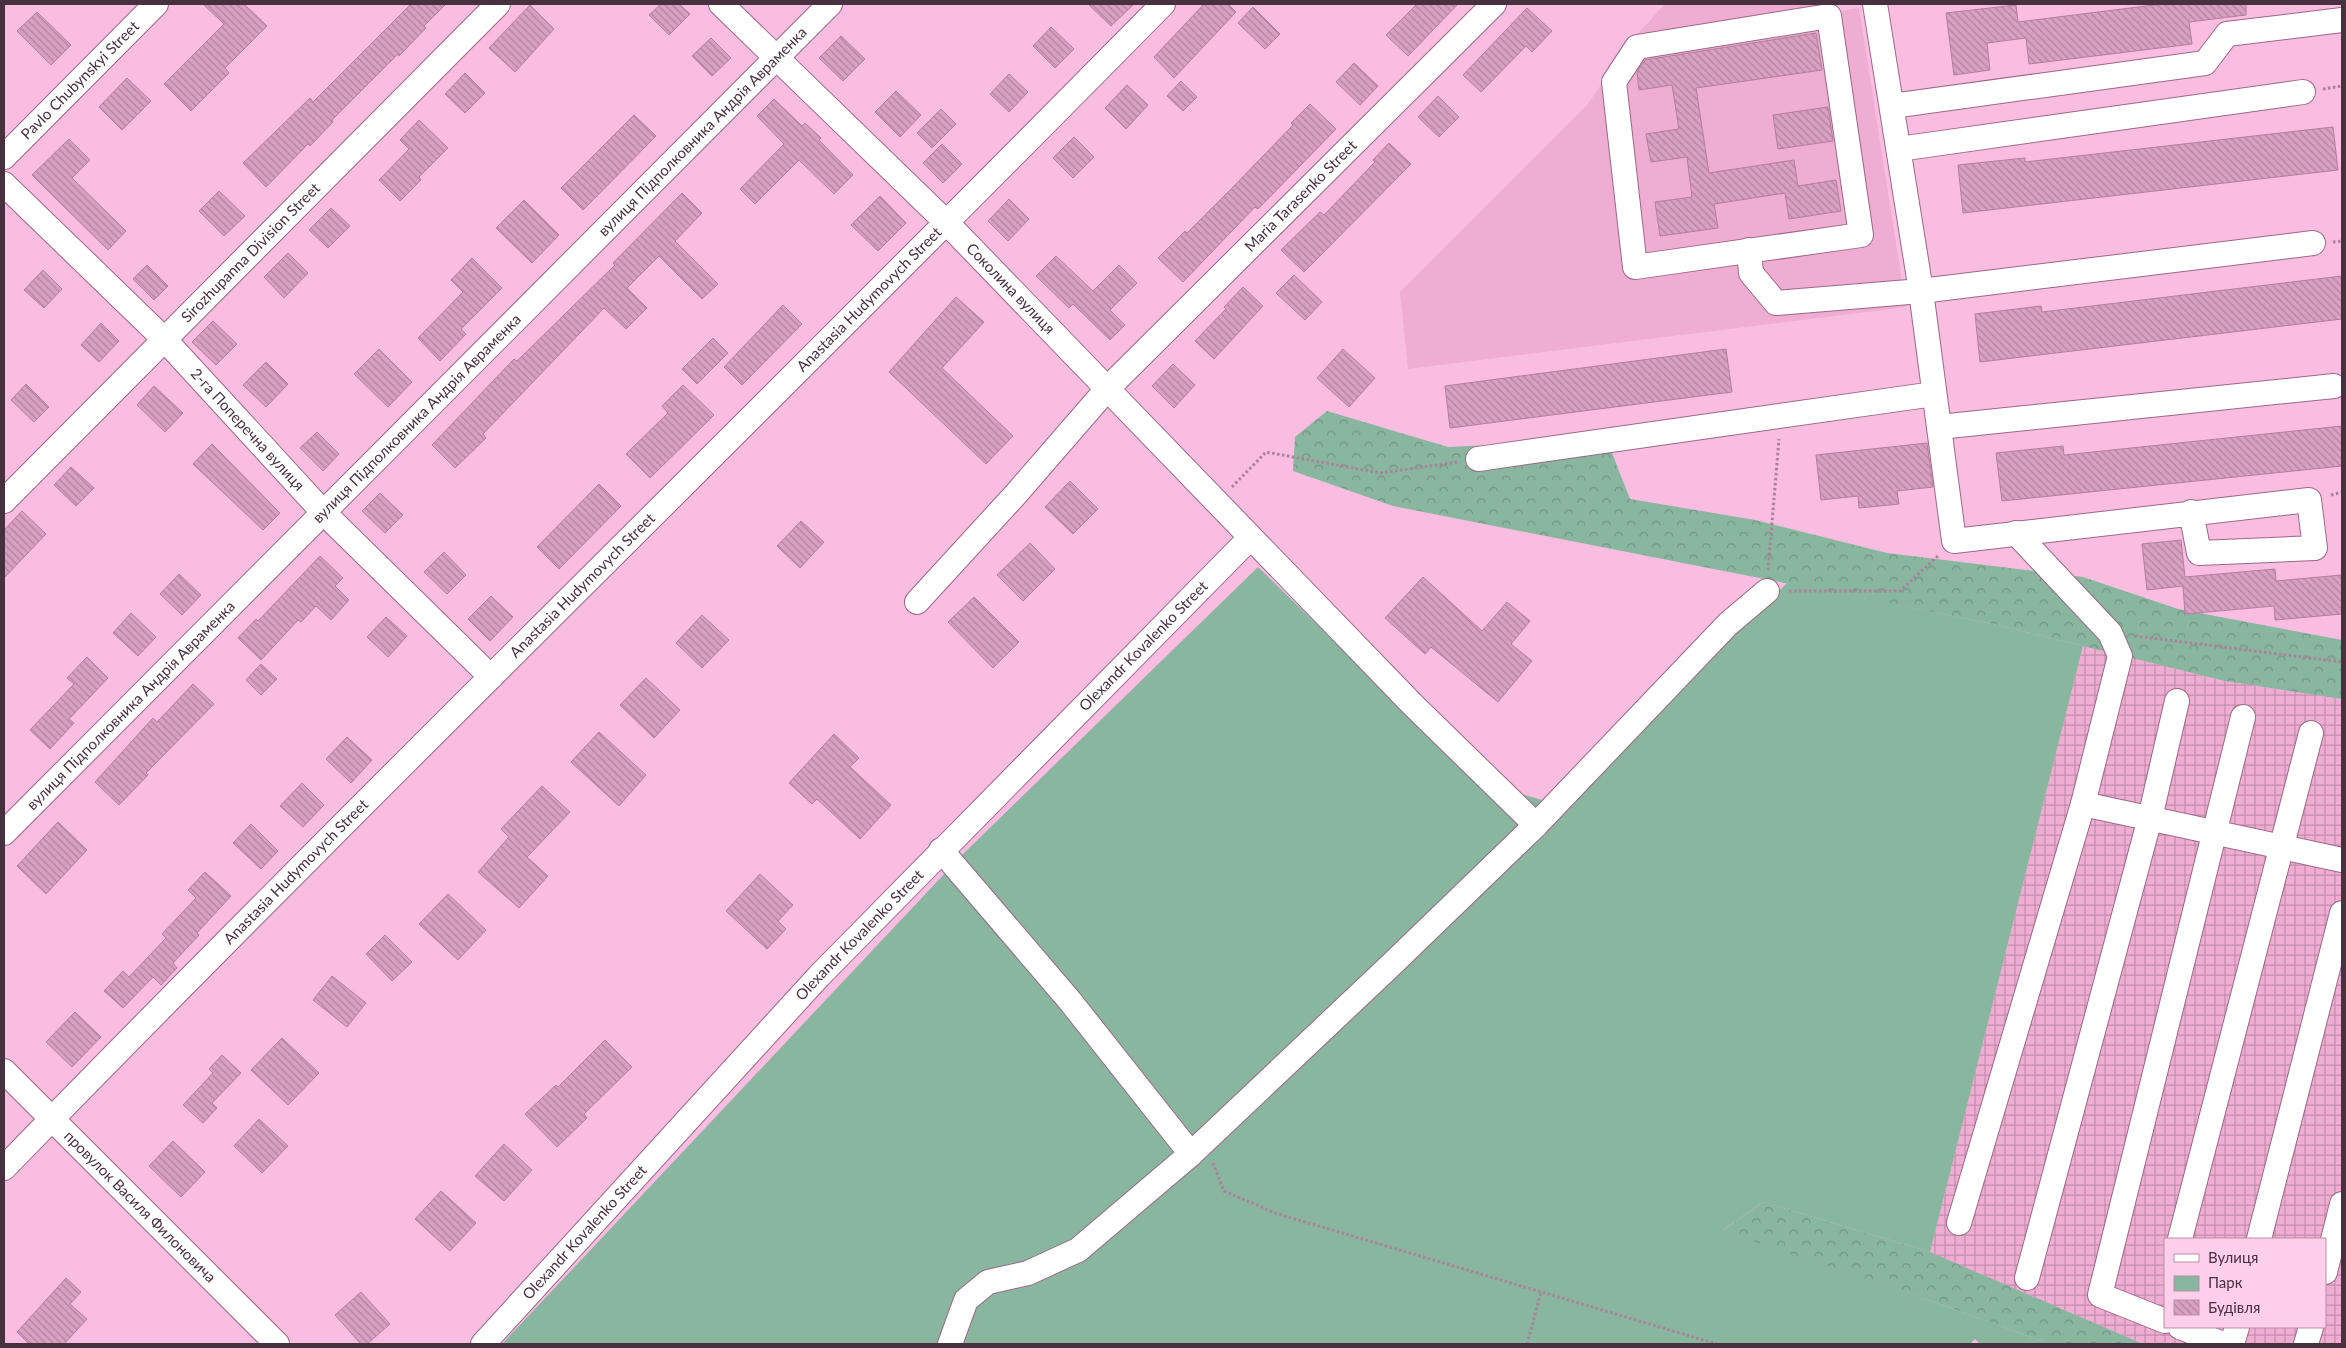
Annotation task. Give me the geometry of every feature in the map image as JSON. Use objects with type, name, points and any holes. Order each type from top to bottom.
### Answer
[{"type":"street","name":"Pavlo Chubynskyi Street","points":[[4,157],[156,4]]},
{"type":"street","name":"Sirozhupanna Division Street","points":[[4,501],[498,4]]},
{"type":"street","name":"Соколина вулиця","points":[[721,4],[947,224],[1218,501],[1250,538],[1412,704],[1536,825]]},
{"type":"street","name":"вулиця Підполковника Андрія Авраменка","points":[[4,833],[778,59],[830,4]]},
{"type":"street","name":"Anastasia Hudymovych Street","points":[[4,1168],[490,677],[947,224],[1163,4]]},
{"type":"street","name":"Maria Tarasenko Street","points":[[917,602],[1016,494],[1107,389],[1494,4]]},
{"type":"street","points":[[1875,4],[1921,290],[1954,540],[2191,512],[2309,500],[2315,548],[2199,553],[2191,512]]},
{"type":"street","points":[[1829,10],[1861,235],[1749,250],[1635,266],[1614,82],[1637,47],[1829,10]]},
{"type":"street","points":[[1892,106],[2205,63],[2227,34],[2342,20]]},
{"type":"street","points":[[1899,149],[2303,92]]},
{"type":"street","name":"2-га Поперечна вулиця","points":[[4,184],[165,340],[324,513],[490,677]]},
{"type":"street","points":[[1749,250],[1751,272],[1776,303],[1921,290],[2313,243]]},
{"type":"street","points":[[1939,427],[2334,386]]},
{"type":"street","points":[[1478,459],[1934,394]]},
{"type":"street","points":[[1959,1223],[2083,804],[2120,656],[2110,633],[2016,533]]},
{"type":"street","name":"Olexandr Kovalenko Street","points":[[483,1344],[819,976],[1250,538]]},
{"type":"street","points":[[950,1344],[966,1300],[988,1282],[1028,1273],[1078,1250],[1198,1147],[1392,965],[1536,825],[1728,624],[1767,591]]},
{"type":"street","points":[[2027,1278],[2150,818],[2177,701]]},
{"type":"street","points":[[2164,1315],[2100,1295],[2213,832],[2243,717]]},
{"type":"street","points":[[2180,1238],[2311,733]]},
{"type":"street","points":[[2083,804],[2342,860]]},
{"type":"street","points":[[941,850],[1198,1147]]},
{"type":"street","points":[[2259,1238],[2342,913]]},
{"type":"street","name":"провулок Василя Филоновича","points":[[4,1071],[277,1344]]},
{"type":"street","points":[[2326,1268],[2342,1204]]},
{"type":"street","points":[[2191,1328],[2223,1344]]},
{"type":"street","points":[[2232,1344],[2237,1328]]},
{"type":"street","points":[[2306,1344],[2311,1328]]},
{"type":"path","points":[[1781,416],[1767,591],[1900,591],[1954,540]]},
{"type":"path","points":[[1218,501],[1266,452],[1380,472],[1478,459]]},
{"type":"path","points":[[2110,633],[2342,662]]},
{"type":"path","points":[[1198,1147],[1224,1191],[1278,1214],[1717,1344]]},
{"type":"path","points":[[1527,1344],[1541,1292]]},
{"type":"shaded area","points":[[1665,4],[1833,4],[1840,11],[1859,8],[1906,307],[1408,369],[1400,292],[1587,105],[1634,38]]},
{"type":"shaded area","points":[[2083,646],[2225,681],[2342,699],[2342,1344],[2143,1344],[1930,1252]]},
{"type":"green space","points":[[1327,411],[1448,447],[1607,440],[1630,499],[1755,520],[1887,553],[2083,577],[2178,609],[2342,640],[2342,699],[2225,681],[1998,625],[1393,506],[1293,471],[1295,437]]},
{"type":"green space","points":[[1258,567],[1388,693],[1508,790],[1563,806],[1787,583],[1998,625],[2083,646],[1930,1252],[1763,1202],[1723,1230],[1940,1304],[2050,1344],[1980,1344],[1975,1339],[1970,1344],[502,1344],[964,853]]},
{"type":"green space","points":[[1763,1202],[1930,1252],[2143,1344],[2050,1344],[1940,1304],[1722,1231]]},
{"type":"building","points":[[203,4],[244,4],[267,26],[225,68],[229,73],[191,111],[164,84],[224,24]]},
{"type":"building","points":[[411,4],[446,4],[424,26],[426,28],[399,56],[398,54],[332,120],[333,122],[310,146],[308,144],[266,187],[243,163],[310,98],[313,102]]},
{"type":"building","points":[[661,4],[679,4],[690,14],[669,35],[649,15]]},
{"type":"building","points":[[1088,4],[1134,4],[1111,26]]},
{"type":"building","points":[[1204,4],[1228,4],[1236,12],[1174,78],[1154,57]]},
{"type":"building","points":[[1417,4],[1458,4],[1408,56],[1386,35]]},
{"type":"building","points":[[2162,4],[2246,4],[2246,15],[2189,22],[2192,44],[2029,64],[2026,38],[1987,43],[1990,70],[1954,75],[1946,13],[2016,5],[2018,22]]},
{"type":"building","points":[[530,5],[554,29],[515,72],[489,48]]},
{"type":"building","points":[[1253,7],[1280,34],[1265,49],[1238,23]]},
{"type":"building","points":[[1527,8],[1552,31],[1532,52],[1526,46],[1481,92],[1463,75]]},
{"type":"building","points":[[37,12],[71,45],[51,65],[17,31]]},
{"type":"building","points":[[1051,27],[1074,49],[1055,68],[1033,46]]},
{"type":"building","points":[[1816,33],[1822,70],[1696,88],[1709,173],[1794,160],[1798,186],[1836,180],[1841,211],[1789,219],[1785,193],[1714,204],[1718,228],[1660,236],[1655,202],[1692,197],[1687,157],[1651,162],[1646,134],[1679,129],[1672,85],[1639,90],[1637,72],[1645,60]]},
{"type":"building","points":[[841,36],[865,59],[843,81],[819,58]]},
{"type":"building","points":[[711,38],[731,58],[712,76],[692,56]]},
{"type":"building","points":[[1354,63],[1378,86],[1360,105],[1336,82]]},
{"type":"building","points":[[465,73],[485,93],[465,113],[445,94]]},
{"type":"building","points":[[1009,74],[1028,92],[1009,112],[990,94]]},
{"type":"building","points":[[127,78],[151,101],[122,130],[99,107]]},
{"type":"building","points":[[1181,81],[1197,97],[1183,111],[1167,96]]},
{"type":"building","points":[[1127,85],[1148,105],[1126,129],[1105,108]]},
{"type":"building","points":[[896,91],[921,115],[900,137],[875,112]]},
{"type":"building","points":[[1438,96],[1459,117],[1439,137],[1418,117]]},
{"type":"building","points":[[774,99],[802,126],[805,123],[821,138],[819,140],[853,175],[834,194],[799,160],[755,204],[740,189],[784,144],[757,116]]},
{"type":"building","points":[[1310,104],[1336,129],[1258,209],[1255,207],[1183,282],[1158,258],[1185,231],[1187,233],[1234,186],[1293,125],[1291,123]]},
{"type":"building","points":[[1828,107],[1833,141],[1778,149],[1773,115]]},
{"type":"building","points":[[941,109],[956,124],[932,148],[917,133]]},
{"type":"building","points":[[634,115],[656,136],[583,210],[561,188]]},
{"type":"building","points":[[419,120],[448,148],[419,177],[421,180],[400,201],[379,180],[409,149],[400,140]]},
{"type":"building","points":[[2333,127],[2338,170],[1963,213],[1958,165],[2025,158],[2025,162]]},
{"type":"building","points":[[1074,137],[1094,157],[1073,178],[1053,158]]},
{"type":"building","points":[[69,139],[90,160],[72,178],[126,231],[108,250],[32,175]]},
{"type":"building","points":[[1389,143],[1411,164],[1304,272],[1281,250],[1320,212],[1324,215],[1375,162],[1373,160]]},
{"type":"building","points":[[942,144],[962,164],[943,183],[923,163]]},
{"type":"building","points":[[219,191],[245,216],[224,236],[199,211]]},
{"type":"building","points":[[682,193],[702,213],[675,241],[718,284],[702,299],[659,256],[627,288],[647,308],[626,329],[604,308],[483,434],[486,438],[455,468],[432,445],[514,359],[517,361],[615,265],[613,263]]},
{"type":"building","points":[[880,196],[906,223],[878,251],[851,225]]},
{"type":"building","points":[[1009,199],[1029,219],[1008,241],[988,221]]},
{"type":"building","points":[[524,200],[559,235],[532,263],[496,228]]},
{"type":"building","points":[[331,208],[350,226],[328,248],[309,230]]},
{"type":"building","points":[[288,253],[308,273],[284,298],[264,277]]},
{"type":"building","points":[[1056,256],[1093,291],[1119,265],[1137,283],[1110,310],[1125,325],[1110,340],[1073,304],[1069,308],[1036,276]]},
{"type":"building","points":[[472,258],[502,288],[461,329],[466,334],[440,361],[418,338],[463,292],[451,280]]},
{"type":"building","points":[[147,265],[168,286],[154,300],[133,279]]},
{"type":"building","points":[[43,270],[62,289],[44,308],[24,290]]},
{"type":"building","points":[[1294,275],[1322,302],[1305,320],[1276,293]]},
{"type":"building","points":[[2342,276],[2342,319],[1980,362],[1975,314],[2041,306],[2042,312]]},
{"type":"building","points":[[1243,287],[1263,306],[1214,359],[1195,341],[1226,309],[1224,307]]},
{"type":"building","points":[[956,297],[984,322],[942,368],[1013,436],[986,464],[889,372]]},
{"type":"building","points":[[783,305],[802,324],[742,385],[724,367]]},
{"type":"building","points":[[213,321],[237,344],[216,365],[192,342]]},
{"type":"building","points":[[101,323],[119,341],[99,362],[81,345]]},
{"type":"building","points":[[713,338],[728,353],[697,384],[682,369]]},
{"type":"building","points":[[379,349],[412,382],[388,407],[354,374]]},
{"type":"building","points":[[1343,349],[1375,378],[1349,407],[1317,378]]},
{"type":"building","points":[[1726,349],[1732,392],[1450,428],[1445,386]]},
{"type":"building","points":[[266,362],[288,384],[266,407],[243,385]]},
{"type":"building","points":[[1173,364],[1195,385],[1174,408],[1152,386]]},
{"type":"building","points":[[26,384],[49,407],[34,422],[11,400]]},
{"type":"building","points":[[683,385],[714,415],[650,478],[626,454],[668,413],[662,406]]},
{"type":"building","points":[[154,386],[183,413],[165,432],[137,405]]},
{"type":"building","points":[[2342,426],[2342,466],[2002,501],[1996,453],[2063,446],[2064,455]]},
{"type":"building","points":[[317,432],[339,454],[323,471],[300,448]]},
{"type":"building","points":[[1927,443],[1933,487],[1897,491],[1899,504],[1859,508],[1858,496],[1821,500],[1816,455]]},
{"type":"building","points":[[212,444],[280,513],[263,530],[193,464]]},
{"type":"building","points":[[71,467],[94,488],[76,506],[54,485]]},
{"type":"building","points":[[1070,481],[1098,509],[1073,534],[1045,507]]},
{"type":"building","points":[[599,484],[621,506],[559,569],[537,547]]},
{"type":"building","points":[[380,493],[403,515],[385,533],[362,511]]},
{"type":"building","points":[[22,511],[46,534],[4,578],[4,530]]},
{"type":"building","points":[[801,521],[824,542],[800,568],[777,546]]},
{"type":"building","points":[[2181,540],[2185,577],[2275,569],[2276,581],[2342,575],[2342,614],[2275,620],[2274,606],[2185,614],[2183,586],[2147,590],[2142,544]]},
{"type":"building","points":[[1030,543],[1055,569],[1023,601],[997,575]]},
{"type":"building","points":[[444,552],[466,575],[447,594],[424,572]]},
{"type":"building","points":[[320,556],[343,578],[335,586],[349,600],[331,620],[316,606],[301,622],[298,620],[261,660],[238,638],[256,619],[258,621]]},
{"type":"building","points":[[179,574],[201,595],[182,615],[160,594]]},
{"type":"building","points":[[1423,577],[1482,631],[1507,602],[1530,621],[1511,644],[1532,661],[1498,702],[1431,647],[1425,654],[1385,618]]},
{"type":"building","points":[[491,596],[513,617],[490,641],[468,619]]},
{"type":"building","points":[[974,597],[1019,642],[993,668],[948,622]]},
{"type":"building","points":[[131,613],[156,637],[138,656],[113,633]]},
{"type":"building","points":[[702,615],[729,640],[702,668],[676,643]]},
{"type":"building","points":[[386,617],[407,636],[388,657],[367,637]]},
{"type":"building","points":[[87,657],[108,678],[69,719],[74,723],[50,749],[30,730],[74,684],[67,678]]},
{"type":"building","points":[[261,664],[277,679],[261,695],[246,680]]},
{"type":"building","points":[[646,678],[680,710],[654,738],[620,705]]},
{"type":"building","points":[[193,684],[214,704],[146,773],[148,775],[119,805],[95,782],[153,718],[157,722]]},
{"type":"building","points":[[599,732],[646,775],[619,806],[571,762]]},
{"type":"building","points":[[834,734],[859,758],[850,767],[891,805],[860,839],[817,799],[812,804],[789,783]]},
{"type":"building","points":[[347,737],[372,760],[351,783],[326,759]]},
{"type":"building","points":[[302,783],[324,805],[303,827],[280,806]]},
{"type":"building","points":[[542,786],[570,812],[527,857],[548,876],[519,908],[478,872],[509,837],[501,829]]},
{"type":"building","points":[[58,822],[87,850],[46,894],[17,866]]},
{"type":"building","points":[[251,824],[278,851],[261,869],[233,843]]},
{"type":"building","points":[[205,872],[231,896],[173,963],[177,968],[161,985],[153,977],[123,1008],[104,991],[123,971],[129,977],[166,938],[162,934],[196,898],[188,890]]},
{"type":"building","points":[[760,874],[793,905],[778,921],[786,929],[767,949],[726,911]]},
{"type":"building","points":[[448,894],[486,930],[458,960],[419,924]]},
{"type":"building","points":[[385,935],[412,962],[392,981],[366,954]]},
{"type":"building","points":[[332,976],[366,1003],[347,1027],[313,1000]]},
{"type":"building","points":[[75,1012],[101,1037],[72,1067],[46,1042]]},
{"type":"building","points":[[282,1038],[319,1073],[288,1105],[251,1070]]},
{"type":"building","points":[[605,1040],[632,1067],[584,1114],[587,1118],[557,1147],[525,1114],[556,1085],[558,1087]]},
{"type":"building","points":[[222,1055],[241,1073],[212,1103],[217,1108],[203,1123],[183,1105],[213,1073],[209,1069]]},
{"type":"building","points":[[259,1119],[288,1146],[262,1173],[234,1146]]},
{"type":"building","points":[[173,1141],[205,1172],[181,1197],[149,1166]]},
{"type":"building","points":[[504,1144],[532,1170],[504,1201],[475,1176]]},
{"type":"building","points":[[441,1191],[476,1223],[450,1251],[415,1219]]},
{"type":"building","points":[[66,1278],[81,1292],[70,1304],[87,1319],[64,1344],[29,1344],[17,1332]]},
{"type":"building","points":[[361,1292],[390,1324],[367,1344],[361,1344],[335,1315]]}]
